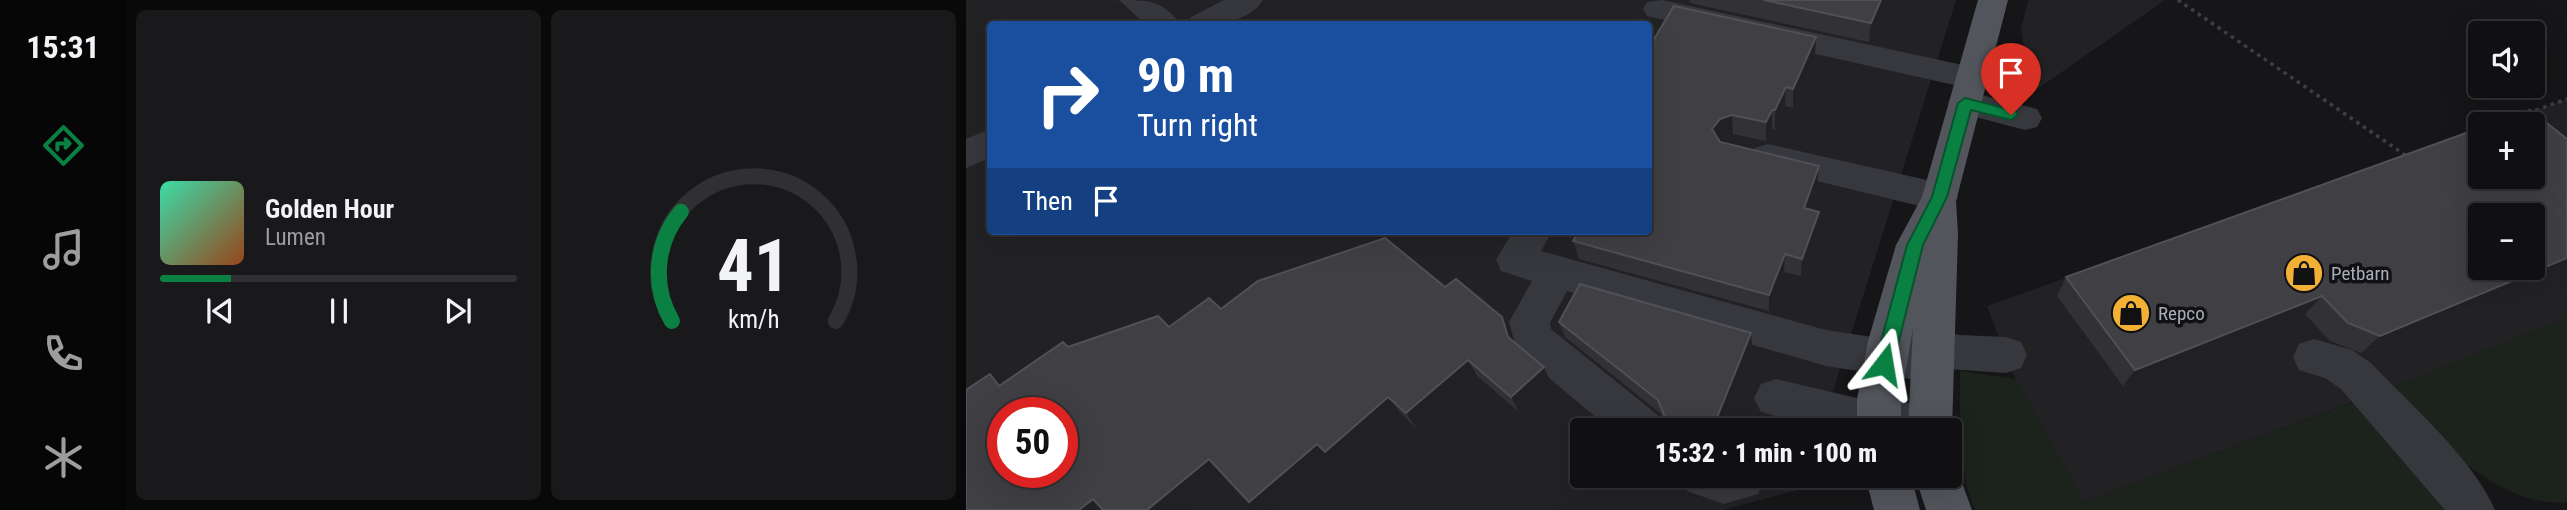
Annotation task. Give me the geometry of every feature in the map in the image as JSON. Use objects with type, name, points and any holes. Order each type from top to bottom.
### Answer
[{"type":"main road","points":[[1930,418],[1931,356],[1939,274],[1936,214],[1993,0]]},
{"type":"main road","points":[[1880,418],[1879,399],[1887,349],[1915,245],[1936,214]]},
{"type":"main road","points":[[1891,488],[1897,510]]},
{"type":"street","points":[[1134,0],[1160,21]]},
{"type":"street","points":[[1658,9],[1969,91],[2025,118]]},
{"type":"street","points":[[1212,21],[1244,11]]},
{"type":"street","points":[[966,155],[987,144]]},
{"type":"street","points":[[1734,149],[1936,214]]},
{"type":"street","points":[[1848,200],[1936,214]]},
{"type":"street","points":[[1531,235],[1515,260],[1826,348],[1887,349],[1931,356],[1960,353],[2006,355]]},
{"type":"street","points":[[1548,289],[1529,322],[1532,338],[1629,418]]},
{"type":"street","points":[[2314,357],[2337,363],[2356,376],[2464,497],[2503,510]]},
{"type":"street","points":[[1776,398],[1857,418]]},
{"type":"path","points":[[2178,0],[2406,157],[2418,153]]},
{"type":"path","points":[[2532,112],[2567,99]]},
{"type":"shaded area","points":[[966,0],[1956,0],[1825,418],[1570,418],[1570,488],[1802,489],[1723,510],[966,510]]},
{"type":"shaded area","points":[[2028,0],[2165,0],[2036,90],[2031,88],[2021,30]]},
{"type":"shaded area","points":[[2567,99],[2567,322],[2084,502],[2013,374],[1987,306],[2406,157],[2468,174],[2468,189],[2545,189],[2545,112],[2531,112]]},
{"type":"shaded area","points":[[2567,317],[2567,502],[2542,501],[2516,494],[2491,481],[2443,445],[2386,389]]},
{"type":"shaded area","points":[[1960,371],[2016,379],[2084,502],[2356,401],[2449,510],[1975,510],[1965,478],[1960,418]]},
{"type":"building","points":[[1764,0],[1881,0],[1871,23]]},
{"type":"building","points":[[1674,6],[1816,37],[1793,89],[1786,87],[1766,122],[1732,115],[1720,119],[1712,129],[1720,142],[1819,166],[1804,208],[1819,212],[1802,259],[1785,254],[1769,295],[1573,241],[1577,235],[1652,235],[1652,42]]},
{"type":"building","points":[[2545,122],[2567,139],[2567,258],[2545,267],[2545,203],[2468,203],[2468,280],[2514,280],[2380,336],[2348,323],[2322,296],[2135,370],[2066,277],[2468,132],[2468,189],[2545,189]]},
{"type":"building","points":[[1385,238],[1445,287],[1456,279],[1502,317],[1508,337],[1544,367],[1511,397],[1468,360],[1406,413],[1388,397],[1325,452],[1317,444],[1249,502],[1209,459],[1147,510],[1103,510],[1093,499],[1079,510],[966,510],[966,390],[990,374],[999,386],[1063,342],[1068,347],[1158,316],[1169,327],[1209,298],[1221,309],[1258,281]]},
{"type":"building","points":[[1580,284],[1751,333],[1717,418],[1660,418],[1665,417],[1658,400],[1559,322]]},
{"type":"place","name":"Petbarn","points":[[2304,273]]},
{"type":"place","name":"Repco","points":[[2131,313]]},
{"type":"route","points":[[1884,364],[1915,245],[1940,197],[1965,103],[2011,115]]}]
